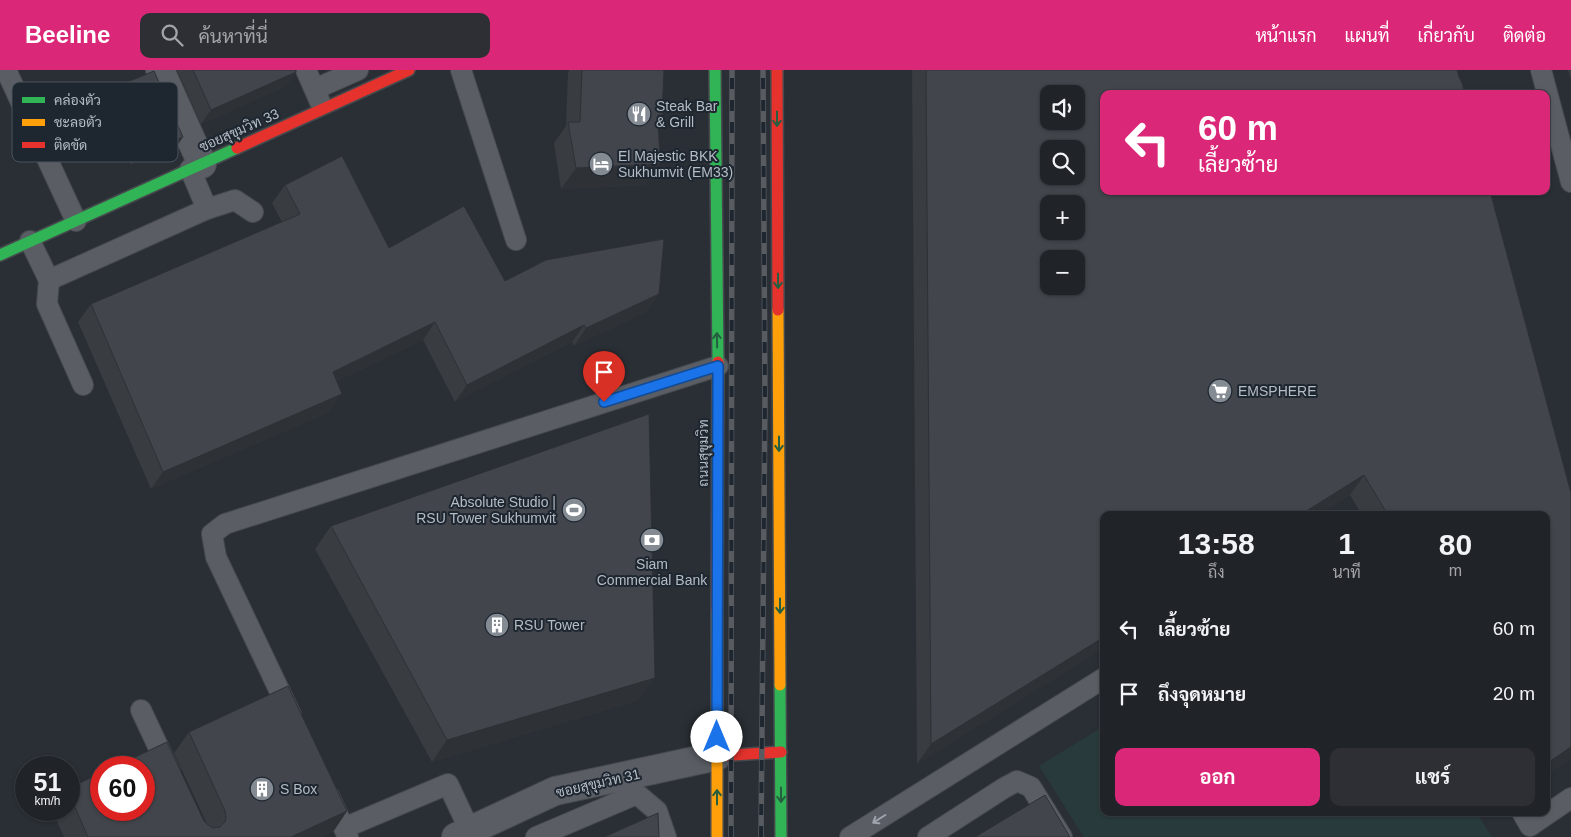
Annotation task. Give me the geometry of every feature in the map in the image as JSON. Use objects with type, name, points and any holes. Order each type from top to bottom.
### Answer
[{"type":"main road","name":"ซอยสุขุมวิท 33","points":[[0,255],[409,70]]},
{"type":"main road","name":"ถนนสุขุมวิท","points":[[714,70],[718,366],[717,837]]},
{"type":"main road","points":[[776,70],[781,837]]},
{"type":"main road","points":[[717,756],[781,752]]},
{"type":"street","points":[[160,70],[164,82]]},
{"type":"street","points":[[178,118],[196,166]]},
{"type":"street","name":"ซอยสุขุมวิท 31","points":[[463,834],[555,791],[717,756]]},
{"type":"lane","points":[[6,70],[12,83]]},
{"type":"lane","points":[[306,70],[323,109]]},
{"type":"lane","points":[[315,90],[358,70]]},
{"type":"lane","points":[[461,70],[516,240]]},
{"type":"lane","points":[[1541,70],[1546,90]]},
{"type":"lane","points":[[1550,104],[1571,182]]},
{"type":"lane","points":[[49,162],[76,220]]},
{"type":"lane","points":[[196,166],[207,208]]},
{"type":"lane","points":[[49,280],[207,208],[235,200],[253,212]]},
{"type":"lane","points":[[30,241],[49,280],[47,304],[83,385]]},
{"type":"lane","points":[[297,729],[216,557],[212,534],[225,524],[718,366]]},
{"type":"lane","points":[[850,837],[1100,680]]},
{"type":"lane","points":[[141,710],[177,786]]},
{"type":"lane","points":[[928,837],[1017,781],[1031,787],[1062,837]]},
{"type":"lane","points":[[323,783],[346,833],[448,784],[463,834]]},
{"type":"lane","points":[[536,837],[636,794],[657,811],[666,837]]},
{"type":"lane","points":[[1550,812],[1571,798]]},
{"type":"lane","points":[[1530,825],[1544,816]]},
{"type":"shaded area","points":[[1100,728],[1100,816],[1479,816],[1492,837],[1084,837],[1039,766]]},
{"type":"building","points":[[193,70],[296,70],[296,72],[211,110]]},
{"type":"building","points":[[582,70],[664,70],[662,115],[658,115],[660,164],[576,168],[568,122],[580,122]]},
{"type":"building","name":"EMSPHERE","points":[[926,70],[1457,70],[1464,90],[1100,90],[1100,195],[1491,195],[1571,493],[1571,747],[1550,761],[1550,511],[1386,511],[1364,475],[1306,511],[1100,511],[1100,639],[931,744]]},
{"type":"building","points":[[154,71],[159,82],[127,82]]},
{"type":"building","points":[[178,126],[183,137],[178,139]]},
{"type":"building","points":[[342,156],[389,248],[464,206],[505,281],[546,260],[664,239],[659,294],[586,328],[584,325],[467,385],[435,322],[333,372],[342,394],[163,472],[91,304],[300,214],[285,185]]},
{"type":"building","name":"RSU Tower","points":[[649,414],[655,678],[447,740],[331,526]]},
{"type":"building","points":[[288,686],[347,811],[291,837],[88,837],[80,819],[80,783],[90,778],[90,821],[155,821],[155,756],[137,756],[167,742],[204,821],[213,828],[220,827],[225,822],[225,811],[189,732]]},
{"type":"building","points":[[1045,795],[1070,837],[975,837]]},
{"type":"building","points":[[658,813],[659,837],[604,837]]},
{"type":"railway","points":[[731,837],[732,70]]},
{"type":"railway","points":[[761,837],[765,399],[763,70]]},
{"type":"traffic: fast","points":[[715,70],[718,362]]},
{"type":"traffic: fast","points":[[0,255],[237,148]]},
{"type":"traffic: fast","points":[[780,685],[781,837]]},
{"type":"traffic: slow","points":[[778,310],[780,685]]},
{"type":"traffic: slow","points":[[717,610],[717,837]]},
{"type":"traffic: jam","points":[[237,148],[409,70]]},
{"type":"traffic: jam","points":[[777,70],[778,310]]},
{"type":"traffic: jam","points":[[717,610],[718,362]]},
{"type":"traffic: jam","points":[[717,756],[781,752]]},
{"type":"place","name":"Steak Bar & Grill","points":[[639,114]]},
{"type":"place","name":"El Majestic BKK Sukhumvit (EM33)","points":[[601,164]]},
{"type":"place","name":"EMSPHERE","points":[[1220,391]]},
{"type":"place","name":"Absolute Studio | RSU Tower Sukhumvit","points":[[574,510]]},
{"type":"place","name":"Siam Commercial Bank","points":[[652,540]]},
{"type":"place","name":"RSU Tower","points":[[497,625]]},
{"type":"place","name":"S Box","points":[[262,789]]},
{"type":"route","points":[[604,402],[718,366],[717,737]]}]
